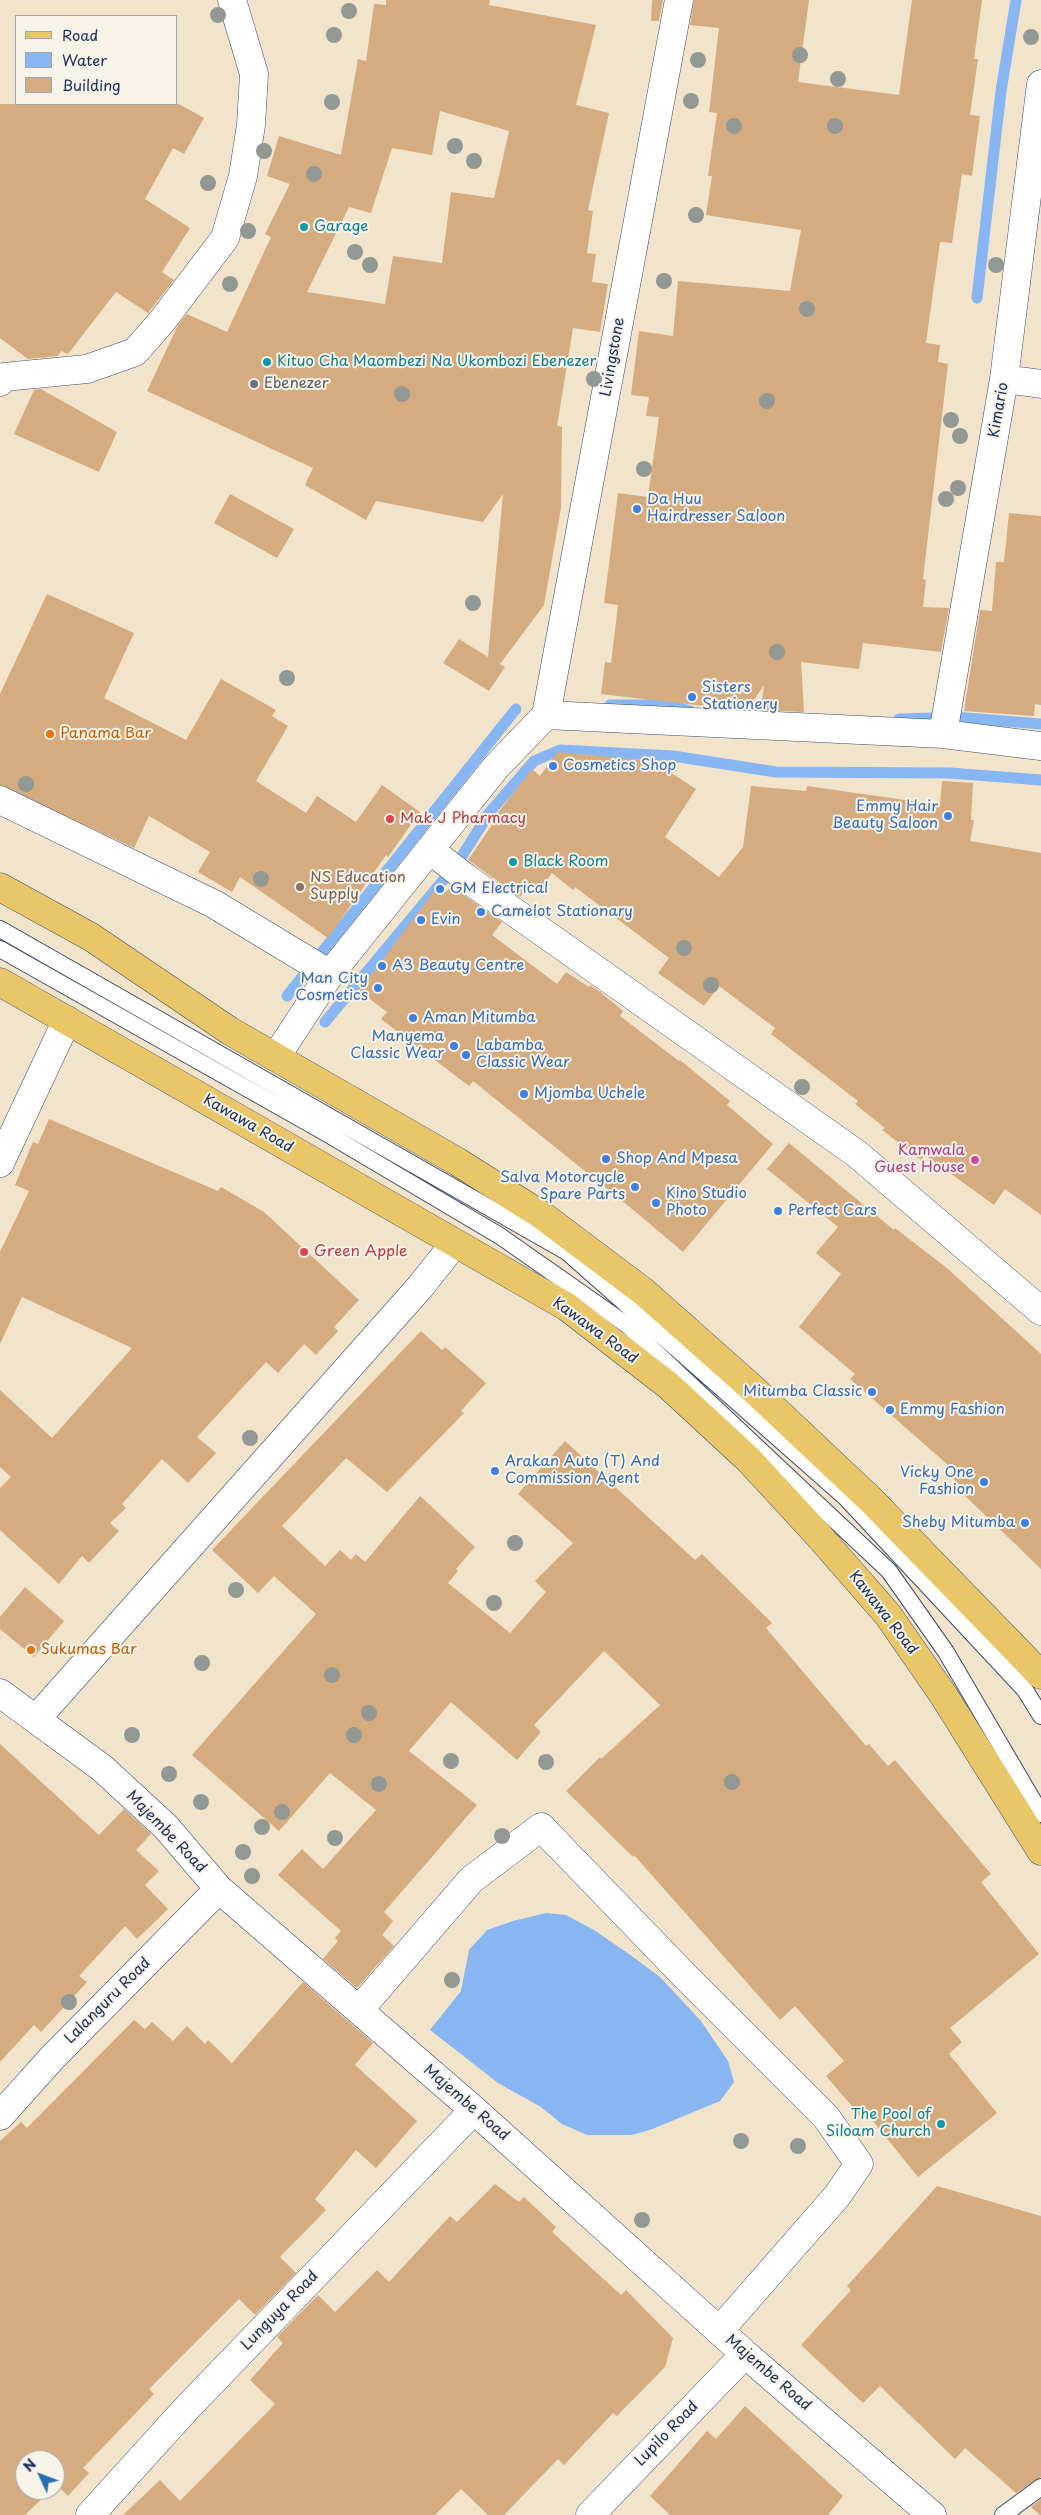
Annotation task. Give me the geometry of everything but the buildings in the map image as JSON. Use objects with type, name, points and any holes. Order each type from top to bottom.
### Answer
[{"type":"main road","points":[[0,887],[91,937],[230,1031],[458,1162],[543,1216],[644,1292],[751,1387],[871,1500],[1041,1675]]},
{"type":"main road","name":"Kawawa Road","points":[[0,982],[567,1307],[669,1386],[748,1459],[820,1536],[888,1615],[944,1696],[1041,1850]]},
{"type":"street","points":[[0,382],[4,377],[86,369],[135,352],[163,320],[225,238],[243,176],[251,124],[254,74],[232,0]]},
{"type":"street","name":"Livingstone","points":[[546,714],[680,0]]},
{"type":"street","name":"Kimario","points":[[943,734],[1004,379],[1041,84]]},
{"type":"street","points":[[1004,379],[1041,384]]},
{"type":"street","points":[[276,1057],[330,974],[496,768],[546,714],[943,734],[1041,746]]},
{"type":"street","points":[[0,800],[214,904],[330,974]]},
{"type":"street","points":[[430,850],[466,878],[857,1154],[1041,1311]]},
{"type":"street","points":[[0,1163],[67,1020]]},
{"type":"street","points":[[36,1719],[420,1287],[455,1243]]},
{"type":"street","name":"Majembe Road","points":[[0,1693],[102,1768],[166,1827],[219,1889],[474,2110],[745,2354],[932,2515]]},
{"type":"street","points":[[359,2010],[471,1880],[541,1827],[826,2117],[858,2164],[837,2196],[719,2331]]},
{"type":"street","name":"Lalanguru Road","points":[[0,2116],[52,2058],[219,1889]]},
{"type":"street","name":"Lunguya Road","points":[[90,2515],[186,2409],[474,2110]]},
{"type":"street","name":"Lupilo Road","points":[[590,2515],[745,2354]]},
{"type":"lane","points":[[0,929],[567,1252],[846,1498],[1025,1690],[1041,1716]]},
{"type":"lane","name":"Kawawa Road","points":[[0,948],[326,1133],[500,1236],[628,1325],[889,1571],[946,1652],[1041,1814]]},
{"type":"lane","points":[[1003,2515],[1041,2487]]},
{"type":"water","points":[[546,1913],[566,1915],[594,1930],[629,1954],[660,1977],[701,2021],[728,2061],[734,2082],[720,2101],[650,2130],[631,2135],[587,2135],[562,2124],[541,2107],[498,2083],[430,2030],[461,1991],[469,1950],[487,1930]]},
{"type":"waterway","points":[[977,298],[1001,91],[1016,0]]},
{"type":"waterway","points":[[610,705],[668,705],[690,711]]},
{"type":"waterway","points":[[287,996],[516,709]]},
{"type":"waterway","points":[[954,717],[1041,724]]},
{"type":"waterway","points":[[899,719],[933,718]]},
{"type":"waterway","points":[[462,856],[489,813],[534,761],[560,750],[673,756],[776,772],[950,773],[1041,780]]},
{"type":"waterway","points":[[325,1022],[445,878]]},
{"type":"place","name":"Garage","points":[[304,227]]},
{"type":"place","name":"Kituo Cha Maombezi Na Ukombozi Ebenezer","points":[[267,362]]},
{"type":"place","name":"Ebenezer","points":[[254,384]]},
{"type":"place","name":"Da Huu Hairdresser Saloon","points":[[637,509]]},
{"type":"place","name":"Sisters Stationery","points":[[692,697]]},
{"type":"place","name":"Panama Bar","points":[[50,734]]},
{"type":"place","name":"Cosmetics Shop","points":[[553,766]]},
{"type":"place","name":"Emmy Hair Beauty Saloon","points":[[948,816]]},
{"type":"place","name":"Mak J Pharmacy","points":[[390,819]]},
{"type":"place","name":"Black Room","points":[[513,862]]},
{"type":"place","name":"NS Education Supply","points":[[300,887]]},
{"type":"place","name":"GM Electrical","points":[[440,889]]},
{"type":"place","name":"Camelot Stationary","points":[[481,912]]},
{"type":"place","name":"Evin","points":[[421,920]]},
{"type":"place","name":"A3 Beauty Centre","points":[[382,966]]},
{"type":"place","name":"Man City Cosmetics","points":[[378,988]]},
{"type":"place","name":"Aman Mitumba","points":[[413,1018]]},
{"type":"place","name":"Manyema Classic Wear","points":[[454,1046]]},
{"type":"place","name":"Labamba Classic Wear","points":[[466,1055]]},
{"type":"place","name":"Mjomba Uchele","points":[[524,1094]]},
{"type":"place","name":"Shop And Mpesa","points":[[606,1159]]},
{"type":"place","name":"Kamwala Guest House","points":[[975,1160]]},
{"type":"place","name":"Salva Motorcycle Spare Parts","points":[[635,1187]]},
{"type":"place","name":"Kino Studio Photo","points":[[656,1203]]},
{"type":"place","name":"Perfect Cars","points":[[778,1211]]},
{"type":"place","name":"Green Apple","points":[[304,1252]]},
{"type":"place","name":"Mitumba Classic","points":[[872,1392]]},
{"type":"place","name":"Emmy Fashion","points":[[890,1410]]},
{"type":"place","name":"Arakan Auto (T) And Commission Agent","points":[[495,1471]]},
{"type":"place","name":"Vicky One Fashion","points":[[984,1482]]},
{"type":"place","name":"Sheby Mitumba","points":[[1025,1523]]},
{"type":"place","name":"Sukumas Bar","points":[[31,1650]]},
{"type":"place","name":"The Pool of Siloam Church","points":[[941,2124]]}]
